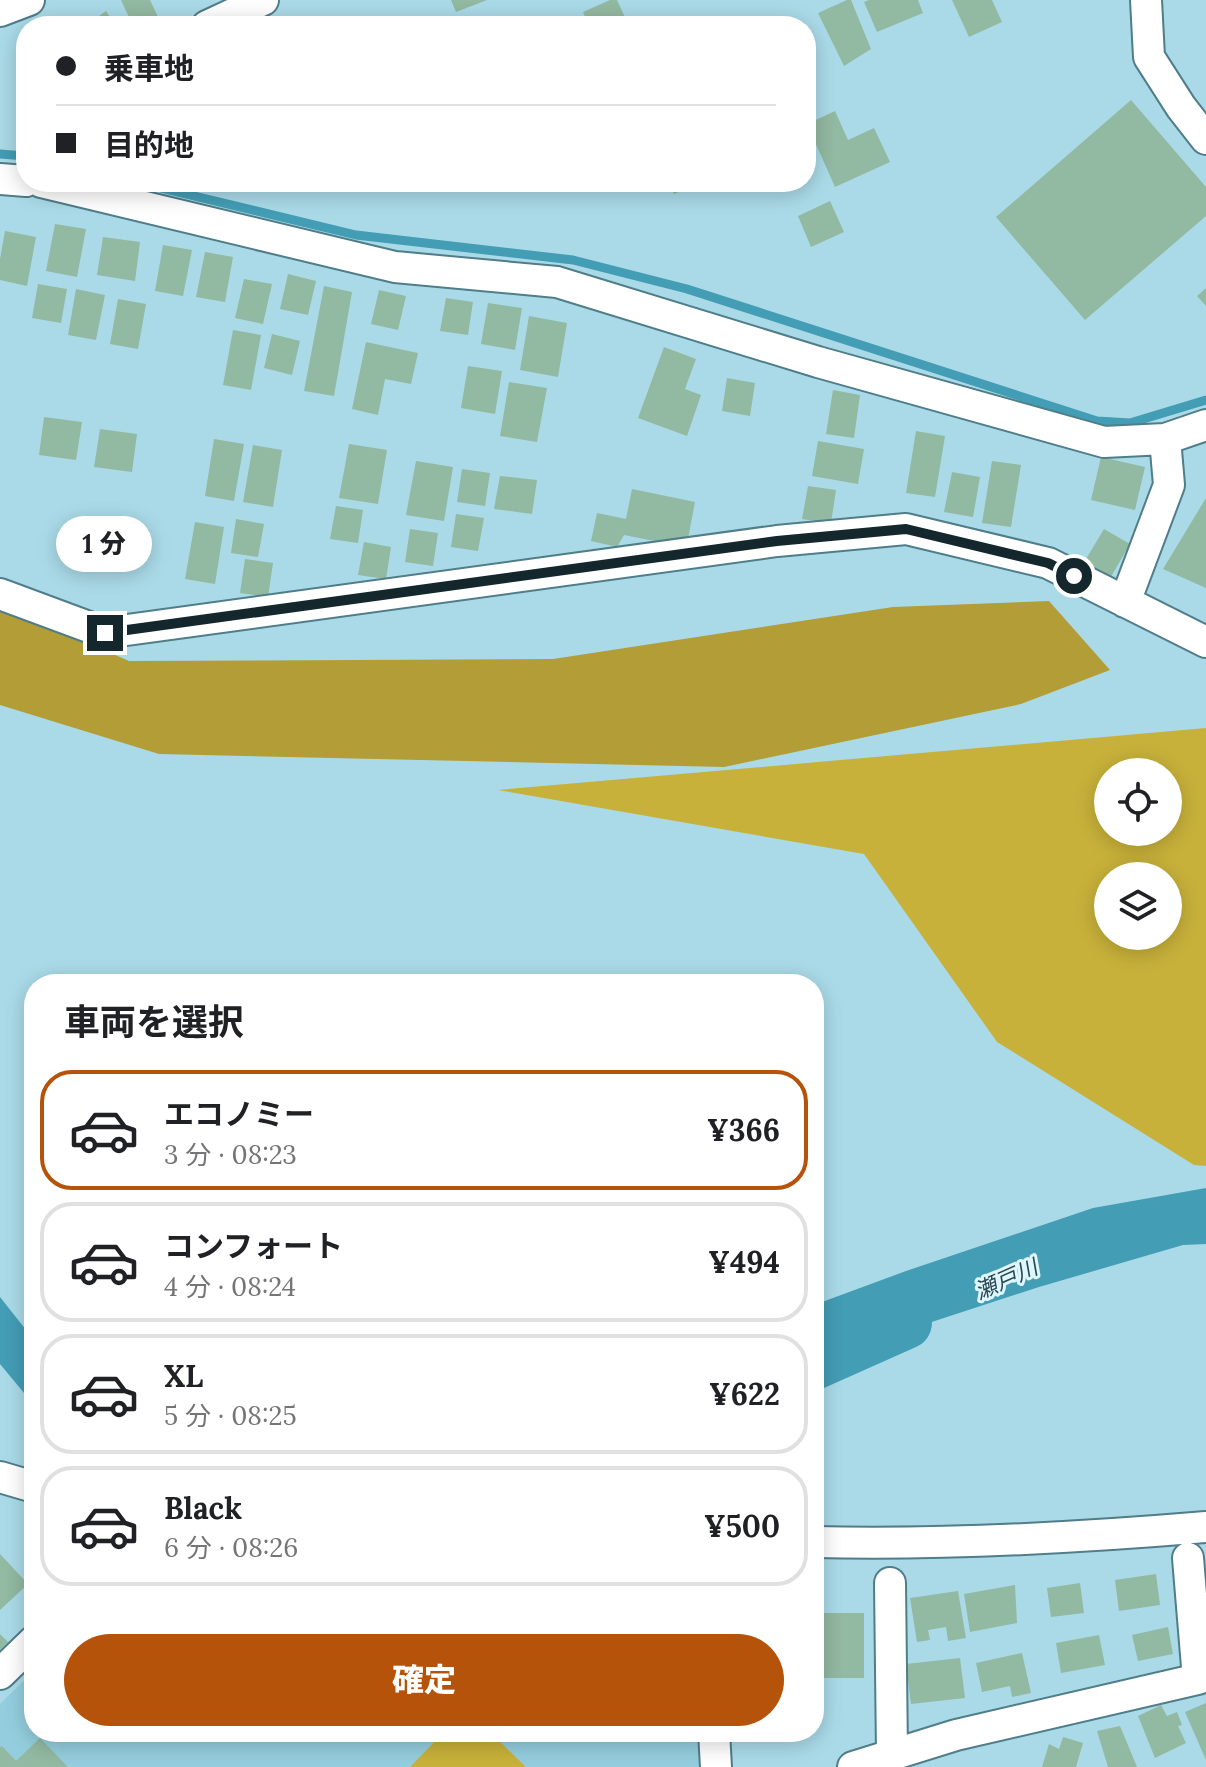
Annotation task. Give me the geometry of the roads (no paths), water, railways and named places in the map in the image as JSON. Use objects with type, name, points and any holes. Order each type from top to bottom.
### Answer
[{"type":"street","points":[[0,11],[28,0]]},
{"type":"street","points":[[229,16],[263,0]]},
{"type":"street","points":[[1146,0],[1149,57],[1206,139]]},
{"type":"street","points":[[88,192],[395,267],[557,282],[818,362],[1104,442],[1165,439],[1206,425]]},
{"type":"street","points":[[1125,602],[1169,485],[1165,439]]},
{"type":"street","points":[[0,594],[105,633],[777,541],[906,529],[1048,563],[1206,642]]},
{"type":"street","points":[[0,1477],[24,1485]]},
{"type":"street","points":[[824,1542],[892,1544],[1206,1527]]},
{"type":"street","points":[[853,1767],[956,1735],[1198,1679],[1188,1558]]},
{"type":"street","points":[[890,1583],[892,1755]]},
{"type":"street","points":[[0,1674],[24,1651]]},
{"type":"street","points":[[715,1742],[716,1767]]},
{"type":"water","points":[[1206,1188],[1206,1244],[1183,1245],[1039,1287],[824,1359],[824,1301],[1093,1208]]},
{"type":"water","points":[[0,1297],[24,1327],[24,1393],[0,1364]]},
{"type":"waterway","points":[[0,154],[16,155]]},
{"type":"waterway","points":[[178,192],[356,235],[573,260],[687,289],[1097,421],[1130,423],[1206,400]]},
{"type":"waterway","name":"瀬戸川","points":[[824,1360],[906,1323]]}]
